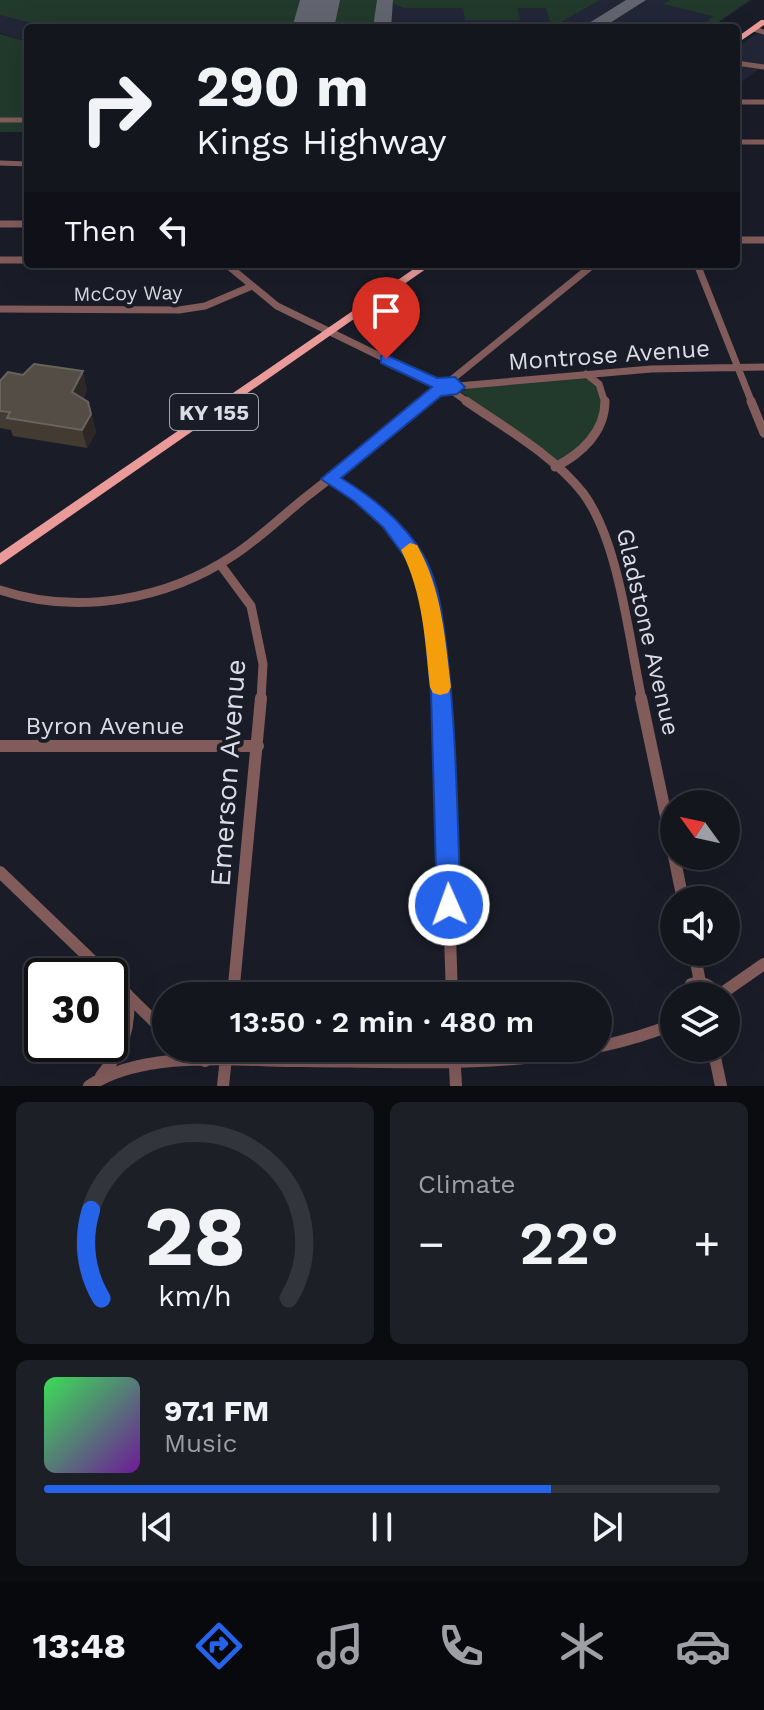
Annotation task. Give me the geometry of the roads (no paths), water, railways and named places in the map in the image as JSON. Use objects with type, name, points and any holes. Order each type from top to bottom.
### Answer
[{"type":"main road","points":[[740,39],[764,22]]},
{"type":"main road","name":"KY 155","points":[[0,560],[421,268]]},
{"type":"street","points":[[754,29],[764,32]]},
{"type":"street","points":[[740,64],[764,67]]},
{"type":"street","points":[[740,102],[764,102]]},
{"type":"street","points":[[0,120],[24,120]]},
{"type":"street","points":[[740,142],[764,142]]},
{"type":"street","points":[[0,163],[24,164]]},
{"type":"street","points":[[0,224],[24,224]]},
{"type":"street","points":[[740,240],[764,240]]},
{"type":"street","points":[[0,260],[24,260]]},
{"type":"street","points":[[0,590],[23,600],[46,604],[89,602],[159,588],[220,564],[330,479],[436,387],[277,306],[231,268]]},
{"type":"street","points":[[453,386],[589,268]]},
{"type":"street","points":[[699,268],[764,433]]},
{"type":"street","name":"McCoy Way","points":[[0,309],[179,310],[205,306],[252,286]]},
{"type":"street","name":"Montrose Avenue","points":[[436,387],[611,372],[764,367]]},
{"type":"street","points":[[601,383],[611,372]]},
{"type":"street","points":[[585,374],[601,383]]},
{"type":"street","points":[[555,467],[577,454],[599,427],[605,405],[601,383]]},
{"type":"street","name":"Gladstone Avenue","points":[[453,386],[555,467],[577,486],[590,504],[607,541],[660,790]]},
{"type":"street","points":[[330,479],[360,497],[402,537],[423,575],[432,610],[441,692],[451,982]]},
{"type":"street","name":"Emerson Avenue","points":[[220,564],[251,606],[260,639],[263,691],[234,982]]},
{"type":"street","name":"Byron Avenue","points":[[0,746],[258,746]]},
{"type":"street","points":[[0,872],[89,958]]},
{"type":"street","points":[[738,982],[764,964]]},
{"type":"street","points":[[697,966],[700,982]]},
{"type":"street","points":[[128,995],[152,1019]]},
{"type":"street","points":[[128,1000],[128,1023]]},
{"type":"street","points":[[612,1045],[660,1031]]},
{"type":"street","points":[[94,1082],[113,1062]]},
{"type":"street","points":[[94,1082],[139,1066],[166,1062],[206,1063]]},
{"type":"street","points":[[223,1086],[226,1062]]},
{"type":"street","points":[[455,1062],[456,1086]]},
{"type":"street","points":[[716,1062],[721,1086]]}]
